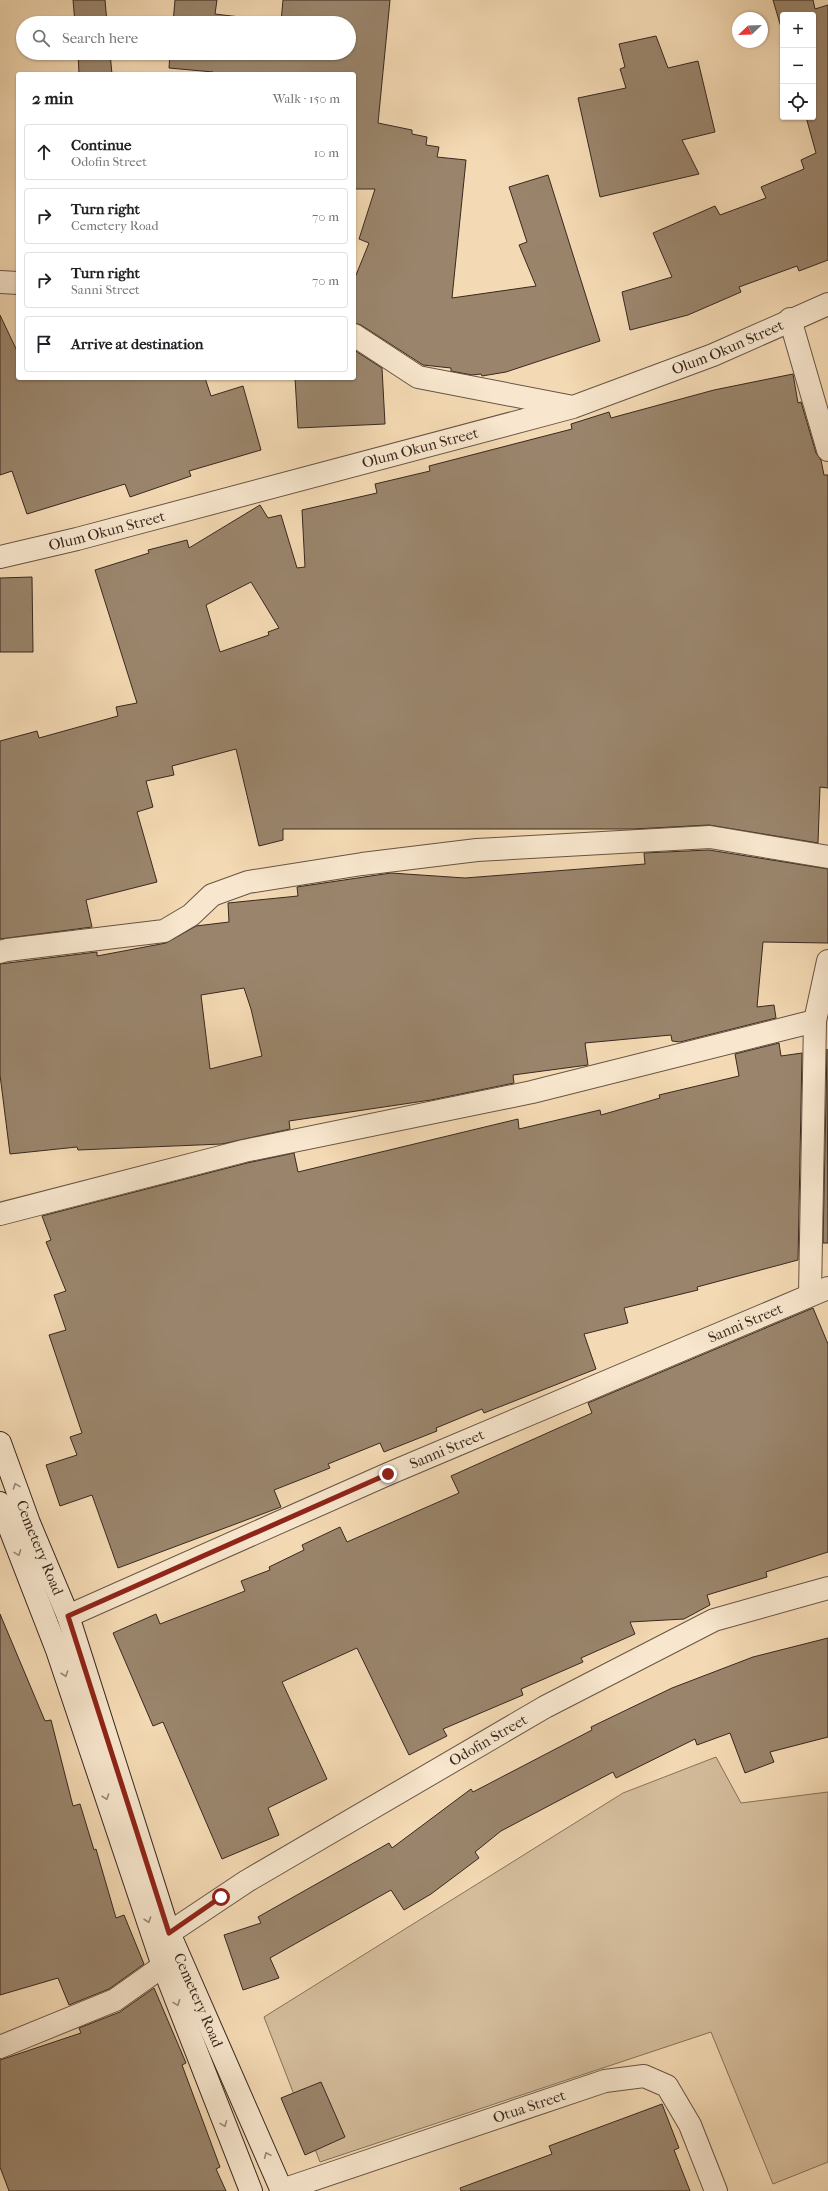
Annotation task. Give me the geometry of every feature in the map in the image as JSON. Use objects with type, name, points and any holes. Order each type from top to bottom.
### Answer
[{"type":"street","points":[[0,282],[16,283]]},
{"type":"street","name":"Olum Okun Street","points":[[0,556],[77,539],[573,407],[713,355],[828,304]]},
{"type":"street","points":[[790,320],[828,450]]},
{"type":"street","points":[[356,336],[418,377],[573,407]]},
{"type":"street","points":[[0,952],[164,931],[191,915],[212,895],[248,882],[362,864],[477,850],[710,837],[828,857]]},
{"type":"street","points":[[819,1291],[815,1021],[828,961]]},
{"type":"street","points":[[0,1214],[244,1151],[532,1092],[815,1021]]},
{"type":"street","name":"Sanni Street","points":[[68,1616],[388,1474],[819,1291]]},
{"type":"street","name":"Cemetery Road","points":[[0,1443],[29,1523],[68,1616],[169,1933],[282,2191]]},
{"type":"street","name":"Cemetery Road","points":[[0,1503],[57,1650],[163,1966],[251,2191]]},
{"type":"street","name":"Odofin Street","points":[[169,1933],[247,1880],[545,1706],[714,1620],[828,1588]]},
{"type":"street","points":[[0,2047],[115,2000],[163,1966]]},
{"type":"street","name":"Otua Street","points":[[282,2191],[605,2081],[644,2076],[667,2086],[690,2125],[716,2191]]},
{"type":"shaded area","points":[[716,1757],[741,1803],[828,1792],[828,2162],[773,2184],[711,2032],[320,2162],[264,2017],[623,1793]]},
{"type":"building","points":[[73,0],[105,0],[106,16],[74,16]]},
{"type":"building","points":[[175,0],[217,0],[215,14],[232,16],[174,16]]},
{"type":"building","points":[[283,0],[390,0],[378,123],[412,130],[412,134],[427,137],[426,145],[439,147],[437,157],[466,160],[452,298],[536,286],[519,245],[527,242],[509,187],[548,175],[600,341],[506,372],[482,376],[481,374],[472,375],[451,371],[451,368],[423,365],[361,325],[356,324],[356,275],[369,243],[359,239],[375,189],[356,189],[356,72],[213,72],[169,68],[170,60],[356,60],[356,16],[282,16]]},
{"type":"building","points":[[773,0],[813,0],[815,9],[828,5],[828,260],[799,271],[797,266],[739,287],[741,292],[688,315],[630,330],[622,292],[672,277],[653,233],[715,206],[720,215],[766,198],[761,187],[804,169],[801,160],[816,153],[807,120],[816,120],[816,12],[780,12],[780,24]]},
{"type":"building","points":[[656,36],[668,68],[698,61],[715,132],[682,140],[699,174],[600,197],[578,98],[626,88],[620,69],[625,67],[619,44]]},
{"type":"building","points":[[78,60],[111,60],[112,72],[79,72]]},
{"type":"building","points":[[0,315],[16,349],[16,380],[206,380],[211,396],[243,386],[261,450],[189,471],[191,476],[130,497],[125,484],[27,514],[12,471],[0,475]]},
{"type":"building","points":[[356,351],[382,368],[385,424],[298,428],[295,380],[356,380]]},
{"type":"building","points":[[793,374],[798,403],[801,402],[816,453],[821,460],[824,475],[828,475],[828,788],[820,787],[818,843],[709,825],[633,829],[283,829],[283,840],[259,846],[236,749],[172,766],[174,775],[146,781],[153,807],[137,812],[157,882],[86,900],[92,927],[0,939],[0,741],[37,731],[39,738],[118,716],[116,707],[137,703],[95,570],[149,553],[148,550],[187,540],[189,548],[260,505],[268,518],[281,515],[297,568],[305,567],[302,510],[377,493],[375,484],[430,471],[429,466],[572,429],[571,424],[609,412],[611,418],[714,390]],"holes":[[[251,582],[279,628],[268,632],[269,635],[220,652],[206,605]]]},
{"type":"building","points":[[32,577],[33,652],[0,652],[0,578]]},
{"type":"building","points":[[709,850],[828,869],[828,943],[763,942],[757,1007],[774,1005],[776,1018],[680,1042],[672,1041],[671,1035],[585,1043],[588,1065],[513,1075],[514,1083],[431,1100],[289,1121],[290,1129],[222,1144],[78,1150],[77,1147],[10,1154],[0,1075],[0,964],[97,952],[97,956],[166,943],[196,926],[229,922],[228,903],[298,896],[297,887],[391,873],[465,878],[645,864],[644,853]],"holes":[[[244,988],[251,1009],[262,1056],[210,1069],[201,995]]]},
{"type":"building","points":[[779,1043],[781,1056],[802,1053],[798,1260],[697,1287],[698,1290],[624,1308],[628,1323],[584,1334],[596,1369],[484,1413],[482,1409],[436,1428],[437,1431],[384,1452],[380,1443],[328,1464],[330,1468],[274,1490],[281,1507],[118,1568],[92,1495],[60,1506],[46,1465],[77,1455],[70,1437],[82,1433],[49,1335],[66,1330],[54,1295],[66,1291],[46,1242],[51,1240],[42,1216],[247,1163],[294,1153],[298,1172],[518,1119],[519,1129],[600,1110],[601,1115],[660,1098],[659,1095],[739,1076],[735,1054]]},
{"type":"building","points":[[827,1049],[828,1243],[823,1243]]},
{"type":"building","points":[[813,1308],[828,1344],[828,1552],[766,1572],[767,1577],[707,1595],[710,1605],[684,1619],[630,1622],[635,1634],[581,1658],[583,1662],[521,1689],[523,1695],[443,1729],[447,1736],[409,1755],[357,1648],[282,1682],[327,1779],[268,1808],[279,1835],[222,1859],[163,1722],[153,1726],[113,1633],[156,1614],[160,1624],[245,1591],[241,1581],[270,1570],[269,1567],[304,1550],[302,1545],[340,1527],[347,1542],[459,1493],[451,1476],[592,1413],[588,1403]]},
{"type":"building","points":[[0,1614],[45,1721],[51,1720],[73,1806],[80,1804],[94,1850],[96,1849],[116,1918],[124,1915],[144,1964],[109,1989],[69,2005],[58,1978],[0,1995]]},
{"type":"building","points":[[828,1638],[828,1737],[770,1752],[774,1762],[745,1773],[730,1733],[697,1745],[695,1739],[616,1778],[613,1772],[501,1831],[475,1852],[479,1858],[431,1894],[404,1910],[391,1890],[270,1958],[279,1978],[243,1990],[224,1935],[261,1923],[258,1917],[389,1843],[392,1848],[471,1789],[473,1792],[592,1730],[591,1727],[672,1688],[753,1657]]},
{"type":"building","points":[[154,1988],[186,2063],[182,2065],[220,2167],[216,2169],[226,2191],[9,2191],[0,2167],[0,2060],[81,2033],[79,2028],[120,2012]]},
{"type":"building","points":[[321,2082],[345,2137],[305,2155],[281,2098]]},
{"type":"building","points":[[662,2104],[679,2148],[674,2150],[690,2191],[461,2191],[460,2188],[552,2154],[549,2146]]},
{"type":"route","points":[[221,1897],[169,1933],[68,1616],[388,1474]]}]
